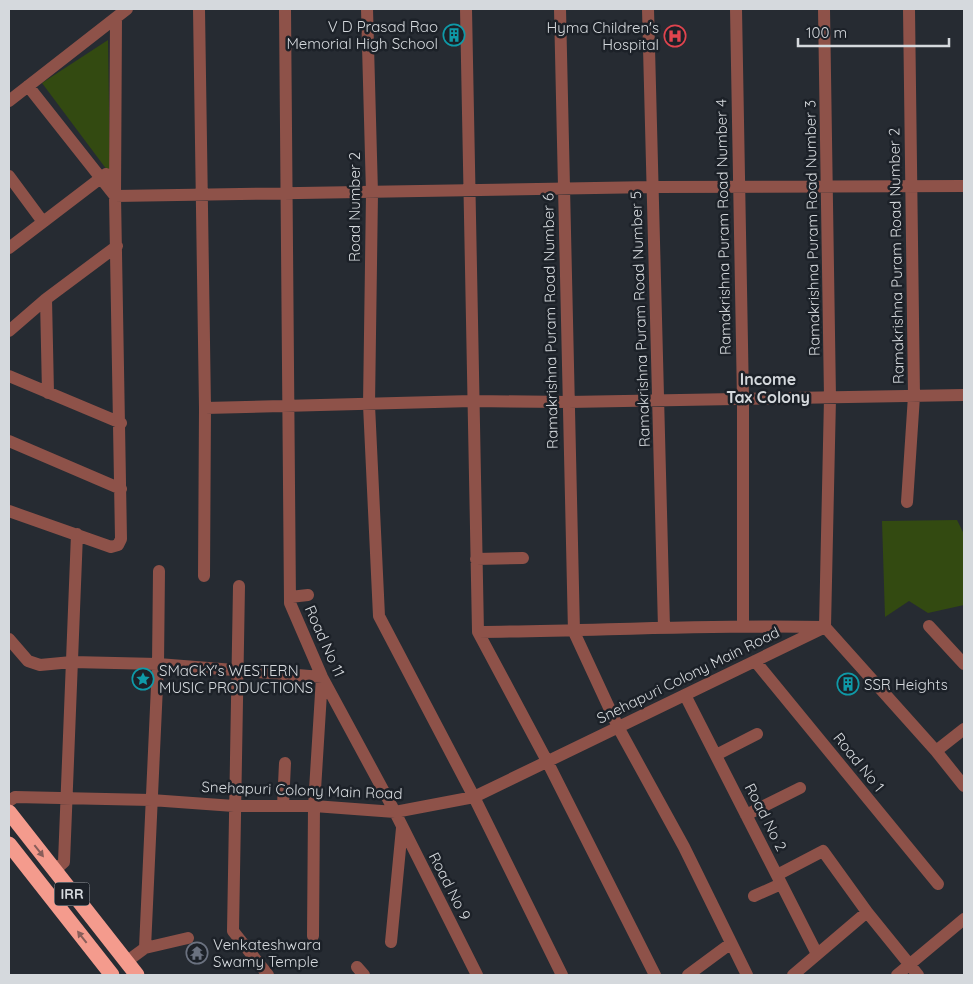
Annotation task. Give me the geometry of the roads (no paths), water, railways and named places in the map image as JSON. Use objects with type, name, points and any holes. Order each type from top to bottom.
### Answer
[{"type":"highway","name":"IRR","points":[[9,812],[137,975]]},
{"type":"highway","name":"IRR","points":[[9,844],[112,975]]},
{"type":"street","points":[[9,101],[127,9]]},
{"type":"street","points":[[199,9],[205,408],[204,576]]},
{"type":"street","name":"Road No 11","points":[[285,9],[290,603],[322,676],[395,812]]},
{"type":"street","name":"Road Number 2","points":[[367,9],[372,193],[369,406],[379,616],[474,797],[562,975]]},
{"type":"street","points":[[466,9],[472,401],[478,632],[655,975]]},
{"type":"street","name":"Ramakrishna Puram Road Number 6","points":[[560,9],[574,632]]},
{"type":"street","name":"Ramakrishna Puram Road Number 5","points":[[648,9],[664,628]]},
{"type":"street","name":"Ramakrishna Puram Road Number 4","points":[[736,9],[743,400],[743,625]]},
{"type":"street","name":"Ramakrishna Puram Road Number 3","points":[[824,9],[830,398],[825,627]]},
{"type":"street","name":"Ramakrishna Puram Road Number 2","points":[[907,502],[914,396],[909,9]]},
{"type":"street","points":[[9,511],[78,534],[111,548],[118,545],[121,539],[121,423],[115,196],[116,18]]},
{"type":"street","points":[[28,86],[115,196]]},
{"type":"street","points":[[9,248],[116,166]]},
{"type":"street","points":[[9,176],[43,222]]},
{"type":"street","points":[[115,196],[470,192],[653,187],[964,186]]},
{"type":"street","points":[[9,331],[46,299],[117,246]]},
{"type":"street","points":[[46,299],[48,393]]},
{"type":"street","points":[[9,376],[121,423]]},
{"type":"street","points":[[205,408],[369,406],[472,401],[743,400],[964,395]]},
{"type":"street","points":[[9,440],[121,489]]},
{"type":"street","points":[[54,871],[64,862],[78,534]]},
{"type":"street","points":[[476,559],[523,558]]},
{"type":"street","points":[[145,948],[158,664],[159,571]]},
{"type":"street","points":[[239,586],[233,931],[268,975]]},
{"type":"street","points":[[290,597],[308,596]]},
{"type":"street","points":[[478,632],[574,632],[743,625],[825,627],[936,751],[964,786]]},
{"type":"street","points":[[929,626],[964,664]]},
{"type":"street","name":"Snehapuri Colony Main Road","points":[[9,801],[15,797],[68,797],[234,806],[314,806],[395,812],[474,797],[825,627]]},
{"type":"street","points":[[574,632],[618,727],[684,847],[730,944],[747,975]]},
{"type":"street","points":[[9,639],[33,664],[72,662],[158,664],[322,676],[314,806],[314,936]]},
{"type":"street","name":"Road No 1","points":[[754,661],[938,884]]},
{"type":"street","name":"Road No 2","points":[[685,695],[817,954]]},
{"type":"street","points":[[936,751],[964,729]]},
{"type":"street","points":[[716,755],[757,734]]},
{"type":"street","points":[[283,806],[285,764]]},
{"type":"street","points":[[746,815],[800,788]]},
{"type":"street","name":"Road No 9","points":[[395,812],[476,975]]},
{"type":"street","points":[[391,942],[402,827]]},
{"type":"street","points":[[754,896],[823,851],[867,912],[918,975]]},
{"type":"street","points":[[793,975],[867,912]]},
{"type":"street","points":[[897,975],[964,919]]},
{"type":"street","points":[[126,962],[145,948],[188,938]]},
{"type":"street","points":[[688,975],[730,944]]},
{"type":"place","name":"V D Prasad Rao Memorial High School","points":[[454,35]]},
{"type":"place","name":"Hyma Children's Hospital","points":[[675,36]]},
{"type":"place","name":"SMaCkY's WESTERN MUSIC PRODUCTIONS","points":[[143,679]]},
{"type":"place","name":"SSR Heights","points":[[848,684]]},
{"type":"place","name":"Venkateshwara Swamy Temple","points":[[197,953]]},
{"type":"district","name":"Income Tax Colony","points":[[768,388]]}]
